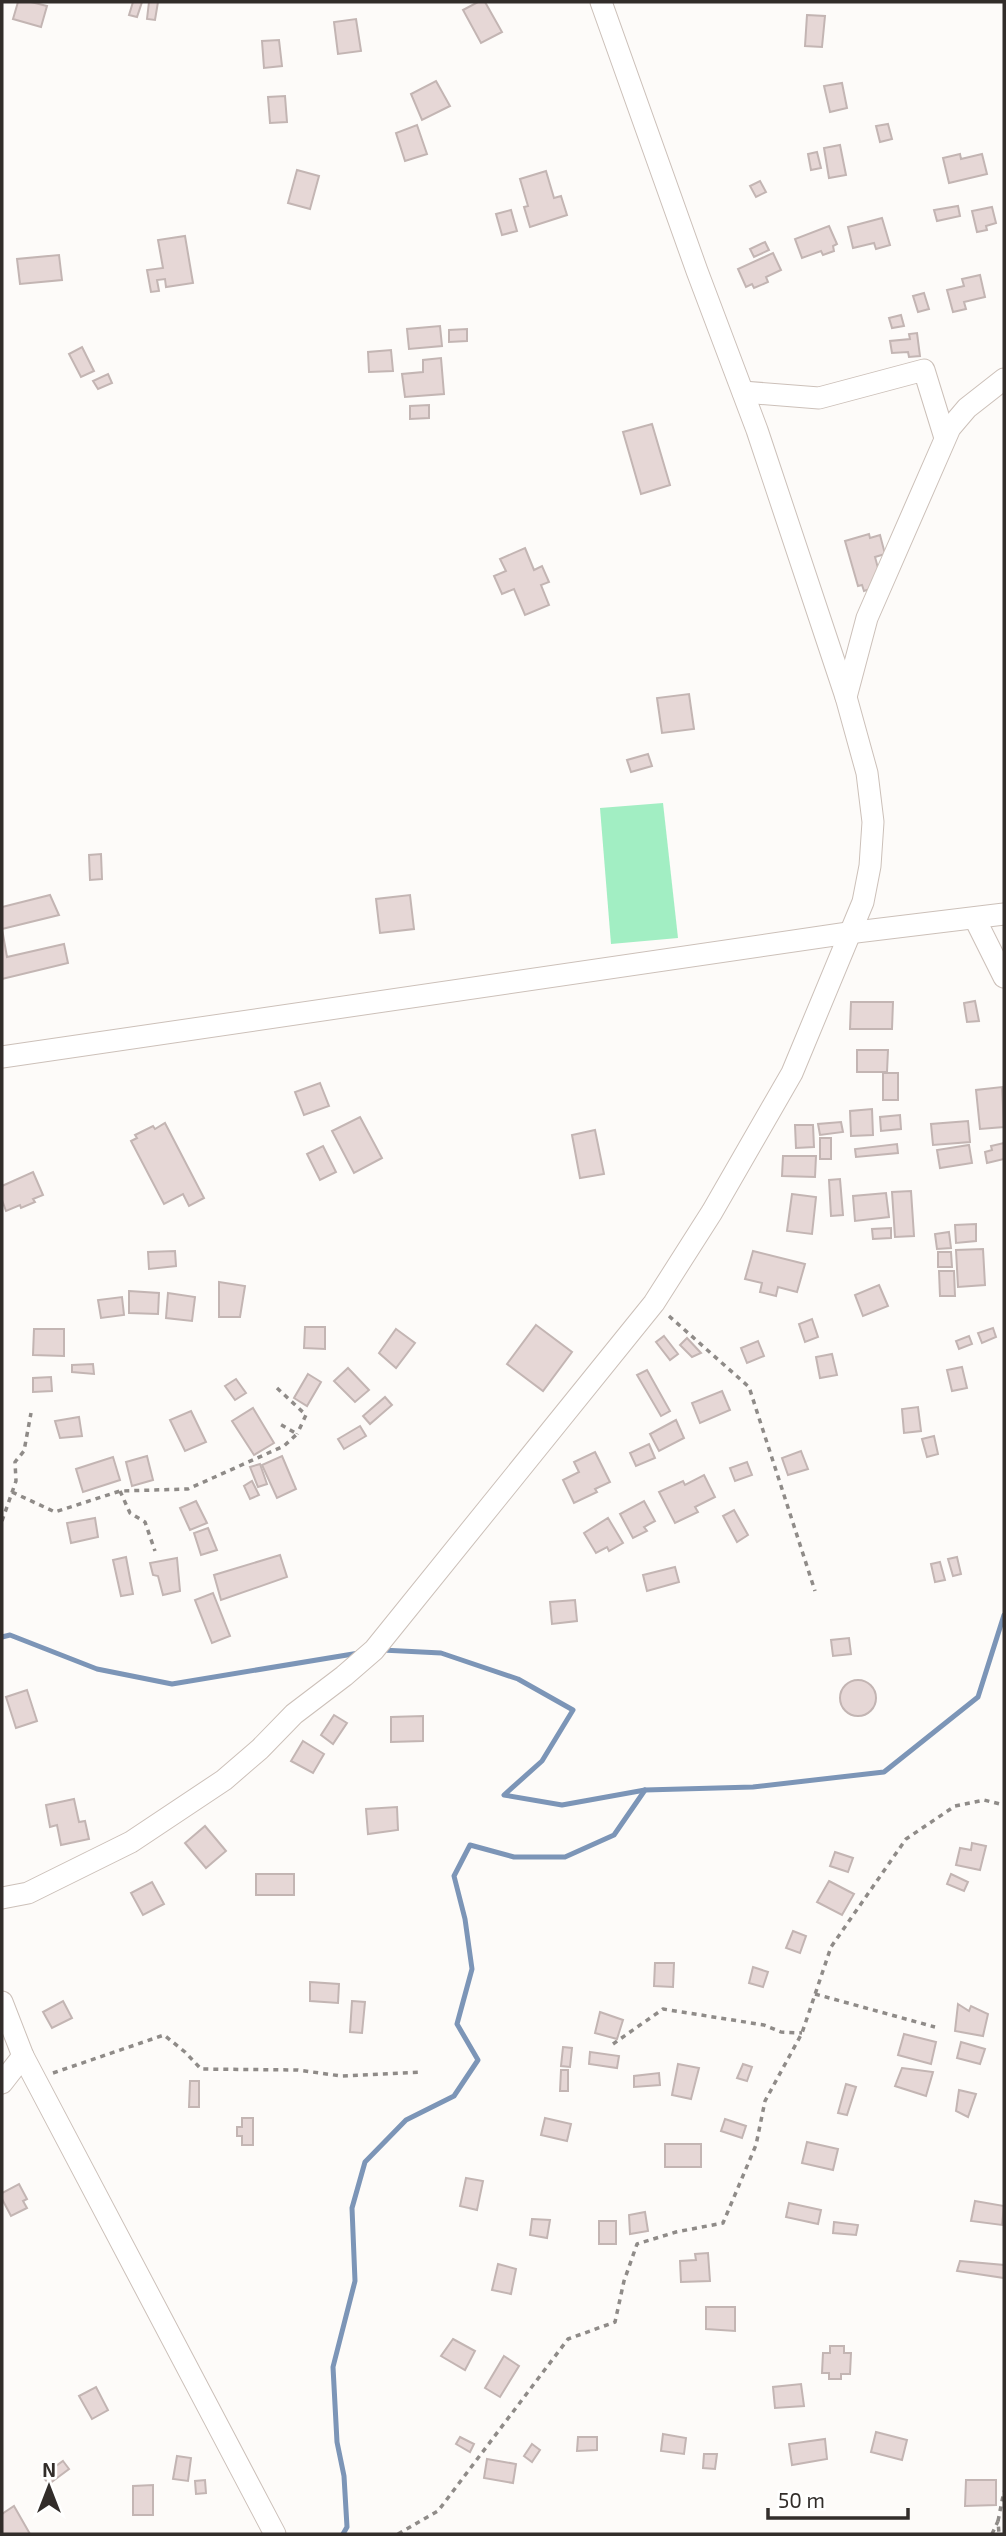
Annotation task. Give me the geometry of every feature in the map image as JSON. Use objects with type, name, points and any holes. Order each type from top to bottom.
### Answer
[{"type":"street","points":[[2,1898],[28,1893],[131,1842],[224,1780],[260,1749],[294,1714],[374,1650],[654,1303],[712,1212],[792,1073],[863,902],[870,866],[873,822],[867,773],[846,697],[743,392],[601,2]]},
{"type":"street","points":[[743,392],[819,398],[924,370],[945,438]]},
{"type":"street","points":[[846,697],[867,618],[945,438],[967,408],[1004,379]]},
{"type":"street","points":[[2,1057],[848,933],[1004,914]]},
{"type":"street","points":[[975,919],[1004,977]]},
{"type":"street","points":[[2,2002],[35,2080],[275,2534]]},
{"type":"street","points":[[2,2083],[23,2056]]},
{"type":"path","points":[[654,1303],[749,1387],[815,1591]]},
{"type":"path","points":[[12,1492],[55,1512],[120,1491],[188,1489],[284,1446],[297,1434],[306,1415],[277,1388]]},
{"type":"path","points":[[2,1521],[16,1481],[15,1462],[24,1451],[31,1413]]},
{"type":"path","points":[[278,1423],[297,1434]]},
{"type":"path","points":[[120,1491],[130,1513],[145,1522],[155,1550]]},
{"type":"path","points":[[398,2534],[438,2511],[568,2339],[615,2322],[624,2281],[637,2244],[676,2232],[723,2223],[756,2146],[765,2101],[802,2033],[831,1947],[906,1839],[955,1806],[984,1800],[1004,1805]]},
{"type":"path","points":[[815,1994],[935,2027]]},
{"type":"path","points":[[613,2044],[663,2009],[764,2025],[781,2032],[802,2033]]},
{"type":"path","points":[[35,2080],[164,2035],[201,2069],[298,2070],[341,2076],[421,2072]]},
{"type":"path","points":[[992,2534],[998,2521],[1004,2491]]},
{"type":"path","points":[[998,2521],[999,2534]]},
{"type":"green space","points":[[663,803],[678,938],[611,944],[600,808]]},
{"type":"building","points":[[18,2],[47,6],[41,27],[13,19]]},
{"type":"building","points":[[133,2],[142,2],[137,17],[129,15]]},
{"type":"building","points":[[149,2],[158,2],[155,20],[147,19]]},
{"type":"building","points":[[478,2],[485,2],[502,32],[481,43],[463,10]]},
{"type":"building","points":[[807,15],[825,16],[822,47],[805,46]]},
{"type":"building","points":[[356,19],[361,51],[338,54],[334,22]]},
{"type":"building","points":[[279,40],[282,66],[264,68],[262,41]]},
{"type":"building","points":[[436,81],[450,106],[422,120],[411,94]]},
{"type":"building","points":[[842,83],[847,108],[830,112],[824,86]]},
{"type":"building","points":[[285,96],[287,122],[270,123],[268,97]]},
{"type":"building","points":[[888,124],[892,139],[880,142],[876,126]]},
{"type":"building","points":[[417,125],[427,154],[405,161],[396,133]]},
{"type":"building","points":[[840,145],[846,175],[829,178],[824,148]]},
{"type":"building","points":[[817,152],[821,168],[811,170],[808,154]]},
{"type":"building","points":[[960,154],[961,159],[982,154],[987,174],[949,183],[943,158]]},
{"type":"building","points":[[297,170],[319,176],[310,209],[288,203]]},
{"type":"building","points":[[546,171],[554,198],[561,196],[567,215],[530,227],[524,207],[528,206],[520,179]]},
{"type":"building","points":[[760,181],[766,192],[756,197],[750,186]]},
{"type":"building","points":[[958,206],[960,216],[937,221],[934,210]]},
{"type":"building","points":[[992,207],[996,223],[986,226],[987,230],[977,232],[972,211]]},
{"type":"building","points":[[511,210],[517,231],[502,235],[496,214]]},
{"type":"building","points":[[882,218],[890,245],[876,249],[874,243],[853,248],[848,227]]},
{"type":"building","points":[[829,226],[837,244],[833,246],[834,251],[823,255],[821,251],[802,258],[795,239]]},
{"type":"building","points":[[185,236],[193,283],[166,287],[165,279],[157,280],[159,291],[151,292],[147,270],[163,268],[158,240]]},
{"type":"building","points":[[765,242],[769,250],[754,257],[750,249]]},
{"type":"building","points":[[773,253],[781,270],[766,277],[768,282],[754,288],[752,284],[746,287],[738,269]]},
{"type":"building","points":[[59,255],[62,280],[20,284],[17,259]]},
{"type":"building","points":[[980,275],[985,297],[964,302],[966,309],[953,312],[947,290],[964,286],[962,279]]},
{"type":"building","points":[[924,293],[929,309],[918,312],[913,296]]},
{"type":"building","points":[[901,315],[904,326],[892,328],[889,318]]},
{"type":"building","points":[[440,326],[442,346],[409,349],[407,329]]},
{"type":"building","points":[[467,329],[467,341],[449,342],[449,330]]},
{"type":"building","points":[[917,333],[920,356],[909,357],[908,352],[892,353],[890,341],[910,339],[909,334]]},
{"type":"building","points":[[82,347],[94,371],[81,377],[69,354]]},
{"type":"building","points":[[391,350],[393,371],[369,372],[368,352]]},
{"type":"building","points":[[441,358],[444,394],[405,397],[402,374],[423,372],[423,360]]},
{"type":"building","points":[[108,374],[112,383],[98,389],[93,381]]},
{"type":"building","points":[[429,405],[429,418],[410,419],[410,406]]},
{"type":"building","points":[[652,424],[670,485],[641,494],[623,432]]},
{"type":"building","points":[[869,534],[870,538],[880,535],[885,554],[875,557],[881,579],[876,587],[864,591],[862,585],[858,586],[845,541]]},
{"type":"building","points":[[525,548],[534,570],[542,566],[549,582],[541,585],[549,605],[525,615],[514,589],[502,594],[494,576],[506,571],[500,559]]},
{"type":"building","points":[[689,694],[694,729],[662,733],[657,698]]},
{"type":"building","points":[[648,754],[652,766],[631,772],[627,760]]},
{"type":"building","points":[[101,854],[102,879],[90,880],[89,855]]},
{"type":"building","points":[[50,895],[59,915],[2,929],[2,907]]},
{"type":"building","points":[[410,895],[414,929],[380,933],[376,899]]},
{"type":"building","points":[[2,929],[7,957],[64,944],[68,963],[2,979]]},
{"type":"building","points":[[975,1001],[979,1021],[967,1022],[964,1003]]},
{"type":"building","points":[[851,1002],[893,1002],[892,1029],[850,1029]]},
{"type":"building","points":[[857,1050],[888,1050],[887,1072],[857,1072]]},
{"type":"building","points":[[883,1073],[898,1073],[898,1100],[883,1100]]},
{"type":"building","points":[[320,1083],[329,1106],[304,1115],[295,1092]]},
{"type":"building","points":[[1002,1087],[1004,1127],[980,1129],[976,1090]]},
{"type":"building","points":[[872,1109],[873,1135],[851,1136],[850,1111]]},
{"type":"building","points":[[900,1115],[901,1129],[881,1131],[880,1117]]},
{"type":"building","points":[[360,1117],[382,1158],[354,1173],[332,1131]]},
{"type":"building","points":[[968,1121],[970,1142],[933,1145],[931,1124]]},
{"type":"building","points":[[841,1122],[843,1132],[820,1135],[818,1124]]},
{"type":"building","points":[[165,1123],[204,1198],[189,1206],[183,1194],[164,1204],[131,1141],[137,1138],[135,1135]]},
{"type":"building","points":[[795,1125],[813,1125],[814,1147],[796,1148]]},
{"type":"building","points":[[595,1130],[604,1174],[580,1178],[572,1135]]},
{"type":"building","points":[[820,1138],[831,1138],[831,1159],[820,1159]]},
{"type":"building","points":[[1004,1143],[1004,1159],[987,1163],[985,1152],[992,1150],[991,1146]]},
{"type":"building","points":[[897,1144],[898,1153],[856,1157],[855,1149]]},
{"type":"building","points":[[969,1145],[972,1163],[940,1168],[937,1150]]},
{"type":"building","points":[[323,1146],[336,1172],[320,1180],[307,1154]]},
{"type":"building","points":[[783,1156],[816,1156],[815,1177],[782,1176]]},
{"type":"building","points":[[33,1172],[43,1195],[33,1199],[35,1202],[6,1211],[2,1200],[2,1186]]},
{"type":"building","points":[[840,1179],[843,1215],[831,1216],[829,1180]]},
{"type":"building","points":[[911,1191],[914,1236],[895,1237],[892,1192]]},
{"type":"building","points":[[886,1193],[889,1217],[855,1221],[853,1196]]},
{"type":"building","points":[[792,1194],[816,1197],[812,1234],[787,1231]]},
{"type":"building","points":[[976,1224],[976,1241],[956,1243],[955,1225]]},
{"type":"building","points":[[891,1228],[891,1238],[873,1239],[872,1229]]},
{"type":"building","points":[[949,1232],[951,1248],[937,1249],[935,1234]]},
{"type":"building","points":[[983,1249],[985,1285],[958,1287],[956,1250]]},
{"type":"building","points":[[175,1251],[176,1266],[149,1269],[148,1252]]},
{"type":"building","points":[[753,1251],[805,1264],[797,1292],[778,1287],[776,1296],[760,1292],[762,1283],[745,1279]]},
{"type":"building","points":[[938,1252],[951,1252],[952,1267],[938,1267]]},
{"type":"building","points":[[939,1271],[954,1271],[955,1296],[940,1296]]},
{"type":"building","points":[[219,1282],[245,1286],[240,1317],[219,1317]]},
{"type":"building","points":[[879,1285],[888,1306],[863,1316],[855,1295]]},
{"type":"building","points":[[129,1291],[159,1293],[158,1314],[129,1313]]},
{"type":"building","points":[[168,1293],[195,1297],[192,1321],[166,1318]]},
{"type":"building","points":[[122,1297],[124,1315],[101,1318],[98,1300]]},
{"type":"building","points":[[812,1319],[818,1337],[805,1342],[799,1324]]},
{"type":"building","points":[[536,1325],[572,1352],[543,1391],[507,1364]]},
{"type":"building","points":[[305,1327],[325,1327],[325,1349],[304,1348]]},
{"type":"building","points":[[993,1328],[996,1337],[982,1343],[978,1333]]},
{"type":"building","points":[[34,1329],[64,1329],[64,1356],[33,1355]]},
{"type":"building","points":[[396,1329],[415,1343],[396,1368],[379,1353]]},
{"type":"building","points":[[664,1336],[678,1354],[670,1360],[656,1342]]},
{"type":"building","points":[[969,1336],[972,1344],[959,1349],[956,1341]]},
{"type":"building","points":[[687,1338],[701,1353],[692,1357],[680,1345]]},
{"type":"building","points":[[758,1341],[764,1356],[747,1363],[741,1348]]},
{"type":"building","points":[[832,1354],[837,1375],[820,1378],[816,1357]]},
{"type":"building","points":[[93,1364],[94,1374],[72,1372],[72,1365]]},
{"type":"building","points":[[962,1367],[967,1388],[952,1391],[947,1370]]},
{"type":"building","points":[[348,1368],[369,1390],[355,1402],[334,1381]]},
{"type":"building","points":[[647,1370],[670,1411],[661,1416],[637,1375]]},
{"type":"building","points":[[308,1374],[321,1382],[307,1406],[294,1398]]},
{"type":"building","points":[[51,1377],[52,1391],[33,1392],[33,1378]]},
{"type":"building","points":[[236,1379],[246,1393],[235,1400],[225,1386]]},
{"type":"building","points":[[722,1391],[730,1410],[700,1423],[692,1403]]},
{"type":"building","points":[[385,1397],[392,1405],[370,1424],[363,1416]]},
{"type":"building","points":[[918,1407],[921,1431],[904,1433],[902,1409]]},
{"type":"building","points":[[253,1408],[274,1443],[254,1455],[232,1421]]},
{"type":"building","points":[[191,1411],[206,1442],[185,1451],[170,1420]]},
{"type":"building","points":[[79,1417],[82,1436],[60,1438],[55,1421]]},
{"type":"building","points":[[676,1420],[684,1438],[659,1451],[650,1434]]},
{"type":"building","points":[[360,1426],[366,1436],[344,1449],[338,1439]]},
{"type":"building","points":[[934,1436],[938,1454],[927,1457],[922,1439]]},
{"type":"building","points":[[649,1444],[655,1458],[636,1466],[630,1453]]},
{"type":"building","points":[[801,1451],[808,1469],[788,1475],[782,1458]]},
{"type":"building","points":[[595,1452],[610,1482],[574,1503],[563,1480],[579,1472],[574,1462]]},
{"type":"building","points":[[147,1456],[153,1480],[132,1486],[126,1462]]},
{"type":"building","points":[[282,1456],[296,1489],[277,1498],[262,1465]]},
{"type":"building","points":[[113,1457],[120,1480],[83,1492],[76,1469]]},
{"type":"building","points":[[747,1462],[752,1475],[735,1481],[730,1468]]},
{"type":"building","points":[[260,1464],[267,1484],[258,1487],[250,1467]]},
{"type":"building","points":[[704,1475],[715,1497],[695,1507],[698,1512],[675,1523],[659,1492],[683,1481],[685,1485]]},
{"type":"building","points":[[252,1481],[259,1495],[250,1499],[244,1486]]},
{"type":"building","points":[[196,1501],[207,1523],[190,1530],[180,1508]]},
{"type":"building","points":[[644,1501],[655,1521],[644,1527],[647,1531],[633,1538],[620,1514]]},
{"type":"building","points":[[734,1510],[748,1535],[737,1542],[723,1516]]},
{"type":"building","points":[[95,1518],[98,1537],[71,1543],[67,1523]]},
{"type":"building","points":[[608,1518],[623,1543],[609,1551],[607,1547],[596,1553],[584,1533]]},
{"type":"building","points":[[208,1528],[217,1550],[201,1555],[194,1533]]},
{"type":"building","points":[[280,1555],[287,1577],[221,1600],[214,1575]]},
{"type":"building","points":[[126,1557],[133,1594],[121,1596],[113,1560]]},
{"type":"building","points":[[957,1557],[961,1574],[953,1576],[948,1559]]},
{"type":"building","points":[[177,1558],[180,1591],[163,1595],[158,1576],[153,1575],[150,1563]]},
{"type":"building","points":[[940,1562],[945,1580],[935,1582],[931,1564]]},
{"type":"building","points":[[675,1567],[679,1582],[647,1591],[643,1575]]},
{"type":"building","points":[[213,1593],[230,1636],[212,1643],[195,1600]]},
{"type":"building","points":[[575,1600],[577,1621],[552,1624],[550,1602]]},
{"type":"building","points":[[849,1638],[851,1654],[833,1656],[831,1640]]},
{"type":"building","points":[[858,1680],[871,1685],[876,1698],[871,1711],[858,1716],[845,1711],[840,1698],[845,1685]]},
{"type":"building","points":[[27,1690],[37,1721],[16,1728],[6,1697]]},
{"type":"building","points":[[334,1715],[347,1723],[333,1744],[321,1735]]},
{"type":"building","points":[[423,1716],[423,1741],[391,1742],[391,1717]]},
{"type":"building","points":[[303,1741],[324,1754],[313,1773],[291,1761]]},
{"type":"building","points":[[74,1799],[79,1822],[85,1821],[89,1839],[61,1845],[57,1825],[50,1827],[46,1805]]},
{"type":"building","points":[[397,1807],[398,1830],[368,1834],[366,1809]]},
{"type":"building","points":[[205,1826],[226,1851],[206,1868],[185,1843]]},
{"type":"building","points":[[972,1843],[986,1846],[980,1870],[956,1865],[960,1848],[971,1850]]},
{"type":"building","points":[[835,1852],[853,1858],[848,1872],[830,1866]]},
{"type":"building","points":[[256,1874],[294,1874],[294,1895],[256,1895]]},
{"type":"building","points":[[951,1874],[968,1882],[964,1891],[947,1884]]},
{"type":"building","points":[[829,1881],[854,1894],[842,1915],[817,1902]]},
{"type":"building","points":[[152,1882],[164,1904],[143,1915],[131,1893]]},
{"type":"building","points":[[793,1931],[806,1936],[800,1953],[786,1948]]},
{"type":"building","points":[[655,1963],[674,1963],[673,1987],[654,1986]]},
{"type":"building","points":[[753,1967],[768,1972],[763,1987],[749,1983]]},
{"type":"building","points":[[310,1982],[339,1984],[338,2003],[310,2001]]},
{"type":"building","points":[[63,2001],[72,2018],[52,2028],[43,2012]]},
{"type":"building","points":[[352,2001],[365,2002],[362,2033],[350,2032]]},
{"type":"building","points":[[958,2004],[969,2011],[971,2006],[988,2014],[983,2036],[955,2031]]},
{"type":"building","points":[[600,2012],[623,2020],[617,2039],[595,2033]]},
{"type":"building","points":[[904,2034],[936,2042],[931,2064],[898,2055]]},
{"type":"building","points":[[961,2042],[985,2049],[980,2064],[957,2058]]},
{"type":"building","points":[[563,2047],[572,2048],[570,2067],[561,2066]]},
{"type":"building","points":[[590,2052],[619,2056],[617,2068],[589,2064]]},
{"type":"building","points":[[678,2064],[699,2068],[691,2099],[672,2095]]},
{"type":"building","points":[[743,2064],[752,2067],[747,2081],[737,2078]]},
{"type":"building","points":[[902,2068],[933,2072],[926,2096],[895,2086]]},
{"type":"building","points":[[561,2070],[568,2070],[568,2091],[560,2091]]},
{"type":"building","points":[[659,2073],[660,2085],[634,2087],[634,2076]]},
{"type":"building","points":[[190,2081],[199,2081],[199,2107],[189,2107]]},
{"type":"building","points":[[846,2084],[856,2087],[847,2115],[838,2113]]},
{"type":"building","points":[[959,2090],[976,2094],[968,2117],[956,2111]]},
{"type":"building","points":[[242,2118],[253,2118],[253,2145],[242,2145],[242,2136],[237,2136],[237,2127],[242,2127]]},
{"type":"building","points":[[545,2118],[571,2124],[567,2141],[541,2135]]},
{"type":"building","points":[[725,2119],[746,2126],[742,2138],[721,2131]]},
{"type":"building","points":[[807,2142],[838,2149],[833,2170],[802,2163]]},
{"type":"building","points":[[665,2144],[701,2144],[701,2167],[665,2167]]},
{"type":"building","points":[[466,2178],[483,2181],[477,2210],[460,2206]]},
{"type":"building","points":[[19,2184],[27,2199],[23,2201],[27,2208],[11,2216],[2,2199],[2,2193]]},
{"type":"building","points":[[975,2201],[1004,2206],[1002,2225],[971,2221]]},
{"type":"building","points":[[789,2203],[821,2210],[818,2224],[786,2217]]},
{"type":"building","points":[[645,2212],[648,2231],[630,2234],[629,2215]]},
{"type":"building","points":[[532,2219],[550,2220],[547,2238],[530,2235]]},
{"type":"building","points":[[599,2221],[616,2221],[616,2244],[599,2244]]},
{"type":"building","points":[[834,2222],[858,2225],[856,2235],[833,2233]]},
{"type":"building","points":[[708,2253],[710,2281],[681,2282],[680,2261],[696,2260],[695,2254]]},
{"type":"building","points":[[960,2261],[1004,2265],[1004,2278],[957,2271]]},
{"type":"building","points":[[498,2264],[516,2269],[511,2294],[492,2290]]},
{"type":"building","points":[[706,2307],[735,2307],[735,2331],[706,2329]]},
{"type":"building","points":[[453,2339],[475,2351],[465,2370],[441,2356]]},
{"type":"building","points":[[830,2346],[844,2346],[844,2353],[851,2353],[850,2374],[841,2374],[841,2379],[829,2379],[829,2373],[822,2373],[823,2353],[830,2353]]},
{"type":"building","points":[[504,2356],[519,2366],[500,2397],[485,2388]]},
{"type":"building","points":[[801,2384],[804,2406],[775,2408],[773,2387]]},
{"type":"building","points":[[96,2387],[108,2410],[92,2419],[79,2396]]},
{"type":"building","points":[[876,2432],[907,2440],[902,2460],[871,2452]]},
{"type":"building","points":[[663,2434],[686,2438],[684,2454],[661,2451]]},
{"type":"building","points":[[460,2437],[474,2444],[470,2452],[456,2444]]},
{"type":"building","points":[[578,2437],[597,2437],[597,2450],[577,2451]]},
{"type":"building","points":[[825,2439],[827,2459],[792,2465],[789,2444]]},
{"type":"building","points":[[532,2444],[540,2450],[532,2462],[524,2456]]},
{"type":"building","points":[[704,2454],[717,2454],[715,2469],[703,2468]]},
{"type":"building","points":[[177,2456],[191,2458],[188,2481],[173,2479]]},
{"type":"building","points":[[487,2459],[516,2464],[513,2483],[484,2478]]},
{"type":"building","points":[[63,2461],[69,2469],[49,2484],[42,2476]]},
{"type":"building","points":[[205,2480],[206,2493],[196,2494],[195,2481]]},
{"type":"building","points":[[966,2480],[996,2480],[996,2505],[965,2506]]},
{"type":"building","points":[[153,2485],[153,2515],[133,2515],[133,2486]]},
{"type":"building","points":[[14,2506],[30,2534],[2,2534],[2,2514]]},
{"type":"waterway","points":[[382,1650],[441,1653],[518,1679],[573,1710],[542,1761],[504,1795],[562,1805],[645,1790],[753,1787],[884,1772],[978,1697],[1004,1615]]},
{"type":"waterway","points":[[2,1637],[10,1635],[97,1669],[172,1684],[359,1653]]},
{"type":"waterway","points":[[343,2534],[347,2527],[344,2476],[337,2442],[333,2367],[355,2281],[352,2208],[365,2162],[406,2120],[454,2096],[478,2060],[457,2024],[472,1969],[465,1919],[454,1876],[470,1845],[514,1857],[565,1857],[614,1835],[645,1790]]}]
